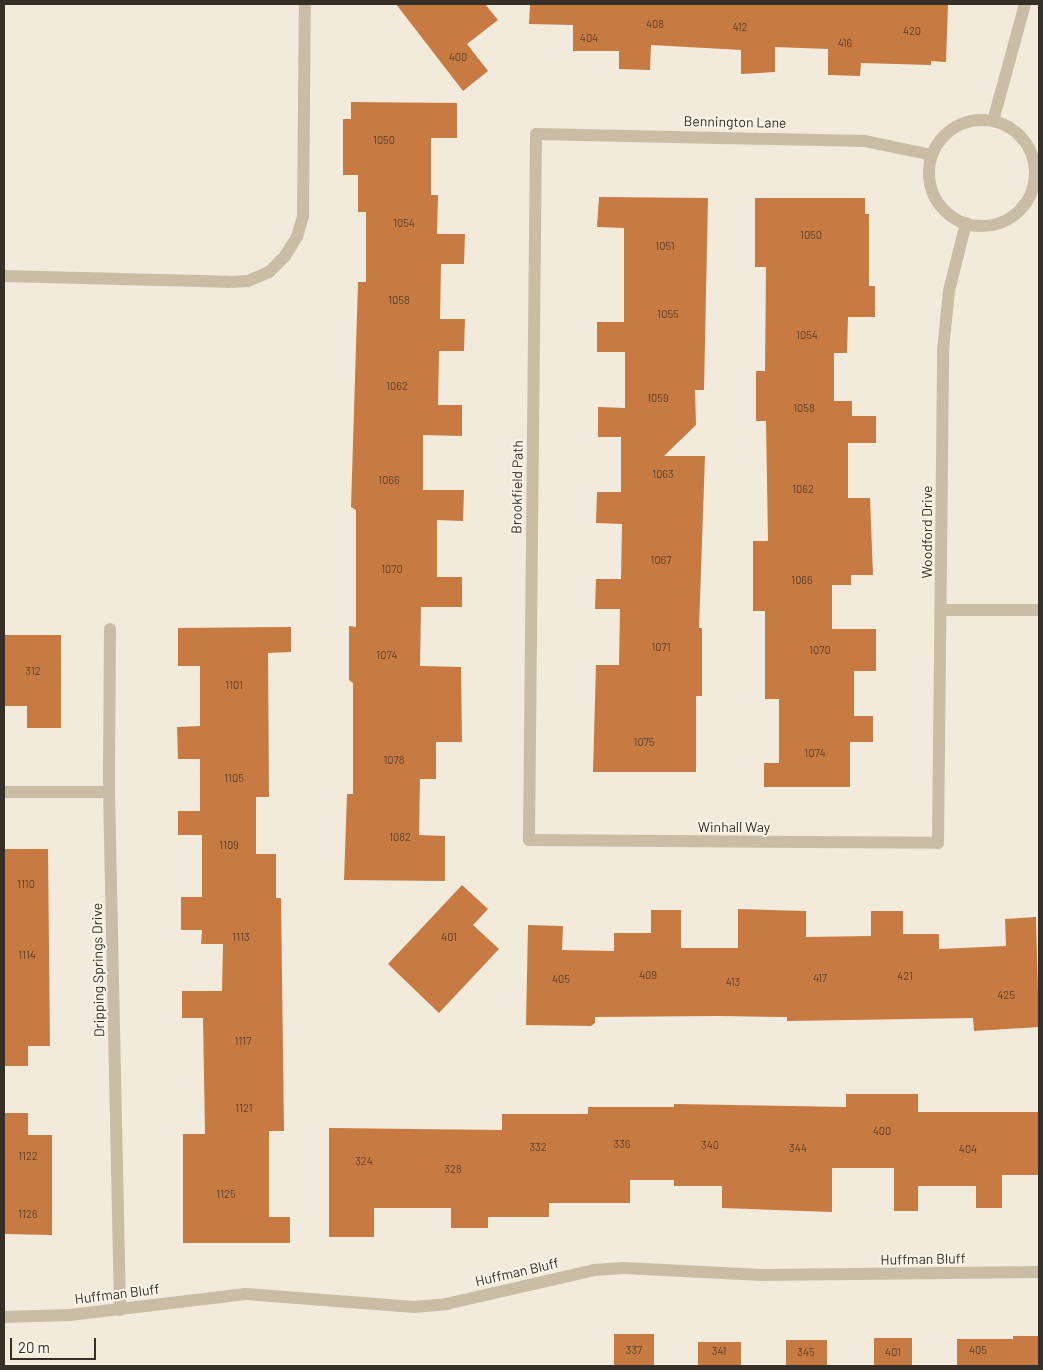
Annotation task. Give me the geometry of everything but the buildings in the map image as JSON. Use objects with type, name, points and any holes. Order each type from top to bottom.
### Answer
[{"type":"street","points":[[4,276],[228,282],[248,281],[269,272],[289,250],[303,216],[305,4]]},
{"type":"street","points":[[993,121],[1025,4]]},
{"type":"street","points":[[993,121],[1009,127],[1022,138],[1033,159],[1037,183],[1024,206],[1004,221],[991,225],[966,223],[948,212],[935,196],[930,176],[932,155],[946,134],[956,127],[968,122],[993,121]]},
{"type":"street","name":"Bennington Lane","points":[[536,134],[850,140],[887,144],[932,155]]},
{"type":"street","name":"Brookfield Path","points":[[529,840],[536,134]]},
{"type":"street","name":"Woodford Drive","points":[[938,843],[944,320],[966,223]]},
{"type":"street","points":[[941,610],[1039,610]]},
{"type":"street","name":"Dripping Springs Drive","points":[[110,629],[109,792],[120,1310]]},
{"type":"street","points":[[4,792],[109,792]]},
{"type":"street","name":"Winhall Way","points":[[529,840],[938,843]]},
{"type":"street","name":"Huffman Bluff","points":[[4,1317],[120,1310],[246,1294],[414,1307],[446,1304],[594,1270],[624,1268],[762,1275],[1039,1272]]}]
